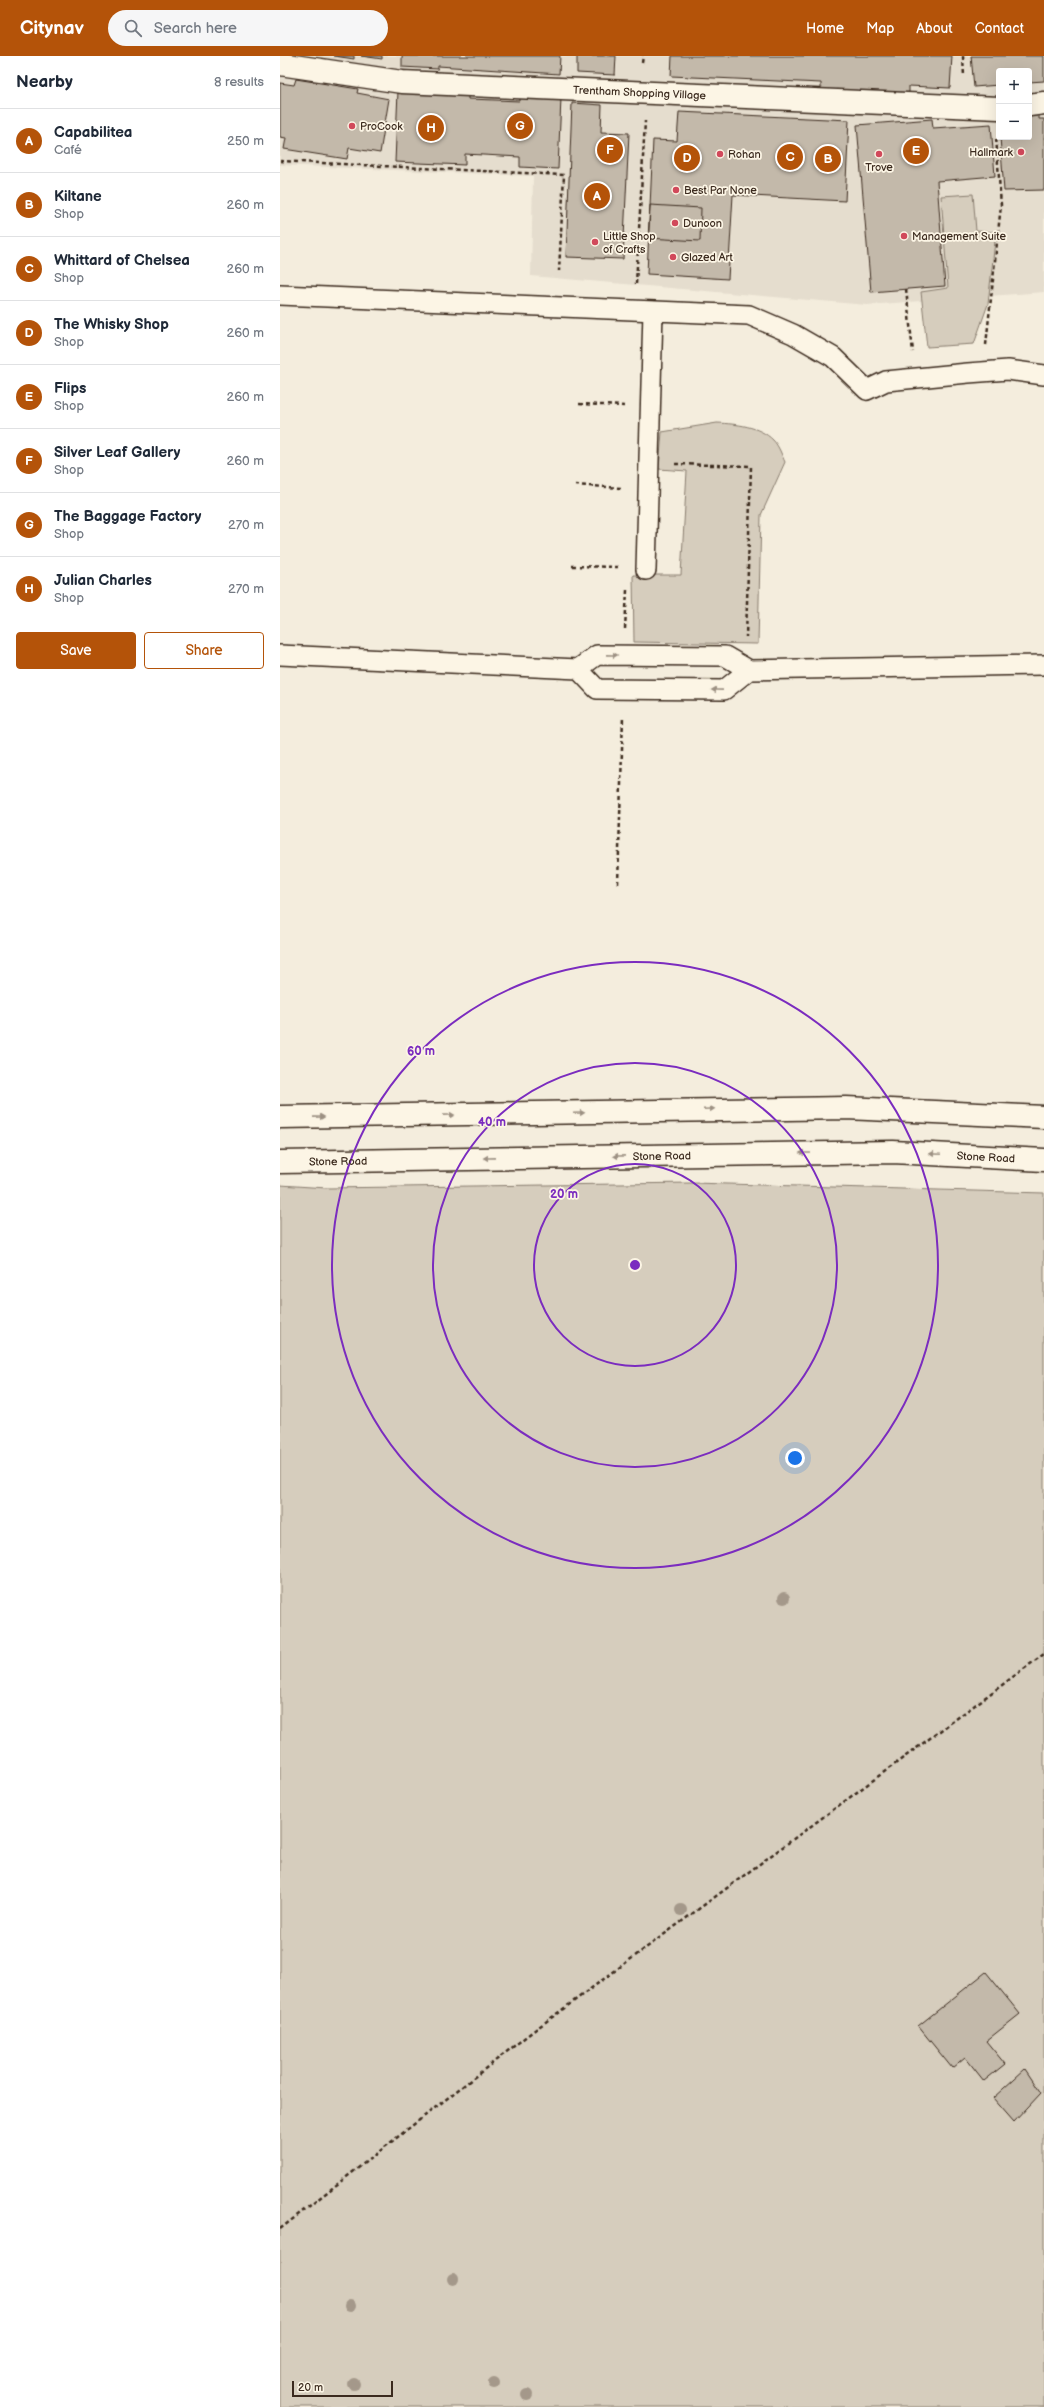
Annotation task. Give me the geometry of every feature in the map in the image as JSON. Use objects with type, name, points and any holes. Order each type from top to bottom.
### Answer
[{"type":"main road","name":"Trentham Shopping Village","points":[[280,64],[402,82],[996,108]]},
{"type":"main road","points":[[1032,105],[1044,103]]},
{"type":"main road","points":[[280,1117],[792,1108],[945,1111],[1044,1117]]},
{"type":"main road","name":"Stone Road","points":[[280,1162],[785,1153],[901,1153],[1044,1160]]},
{"type":"lane","points":[[280,295],[749,315],[793,334],[832,358],[867,390],[886,381],[968,373],[1008,370],[1044,375]]},
{"type":"lane","points":[[637,568],[648,463],[652,311]]},
{"type":"lane","points":[[280,655],[578,669],[597,655],[725,656],[749,670],[1044,665]]},
{"type":"lane","points":[[578,669],[597,689],[724,690],[749,670]]},
{"type":"path","points":[[636,273],[647,92]]},
{"type":"path","points":[[986,346],[1001,205],[997,140]]},
{"type":"path","points":[[280,161],[564,175],[559,271]]},
{"type":"path","points":[[906,289],[914,356]]},
{"type":"path","points":[[579,404],[632,406]]},
{"type":"path","points":[[648,463],[751,466],[746,641]]},
{"type":"path","points":[[575,485],[622,488]]},
{"type":"path","points":[[572,566],[637,568]]},
{"type":"path","points":[[625,655],[627,583]]},
{"type":"path","points":[[618,884],[624,689]]},
{"type":"path","points":[[280,2229],[532,2032],[1044,1654]]},
{"type":"shaded area","points":[[280,56],[1044,56],[1044,292],[867,305],[531,276],[533,176],[280,165]]},
{"type":"shaded area","points":[[973,194],[976,231],[996,232],[988,304],[974,344],[927,347],[921,292],[948,288],[941,196]]},
{"type":"shaded area","points":[[717,423],[740,425],[767,435],[779,448],[785,462],[761,515],[758,644],[634,642],[633,575],[681,575],[687,471],[659,469],[662,432]]},
{"type":"shaded area","points":[[692,1183],[1044,1193],[1044,2407],[280,2407],[280,1185],[327,1188]]},
{"type":"building","points":[[334,56],[354,56],[354,59]]},
{"type":"building","points":[[361,56],[382,56],[382,59]]},
{"type":"building","points":[[402,56],[560,56],[559,74],[438,66],[438,69],[402,67]]},
{"type":"building","points":[[577,56],[616,56],[615,75],[577,73]]},
{"type":"building","points":[[672,56],[952,56],[950,88],[909,86],[909,94],[821,90],[821,83],[671,76]]},
{"type":"building","points":[[971,56],[1044,56],[1044,81],[1032,82],[1032,68],[996,68],[996,85],[974,87]]},
{"type":"building","points":[[296,79],[358,89],[357,93],[389,99],[380,153],[349,148],[347,159],[284,149],[286,138],[280,137],[280,83],[294,85]]},
{"type":"building","points":[[398,91],[468,94],[468,99],[519,101],[519,96],[561,98],[558,169],[520,167],[520,157],[465,154],[465,165],[395,162]]},
{"type":"building","points":[[572,103],[602,105],[601,132],[629,133],[623,259],[566,257]]},
{"type":"building","points":[[679,112],[849,120],[845,201],[733,195],[728,279],[647,274],[653,140],[677,141]]},
{"type":"building","points":[[1039,113],[1039,119],[1044,119],[1044,190],[1004,191],[1000,140],[1032,140],[1032,114]]},
{"type":"building","points":[[932,119],[933,128],[991,124],[995,176],[937,181],[945,286],[871,292],[857,125]]},
{"type":"building","name":"Dunoon","points":[[650,205],[701,208],[700,241],[648,238]]},
{"type":"building","points":[[986,1972],[1020,2014],[986,2041],[1005,2064],[984,2081],[965,2057],[952,2068],[918,2026]]},
{"type":"building","points":[[1025,2069],[1041,2093],[1014,2122],[993,2098]]},
{"type":"place","name":"ProCook","points":[[352,126]]},
{"type":"place","name":"The Baggage Factory","points":[[520,126]]},
{"type":"place","name":"Julian Charles","points":[[431,128]]},
{"type":"place","name":"Silver Leaf Gallery","points":[[610,150]]},
{"type":"place","name":"Flips","points":[[916,151]]},
{"type":"place","name":"Hallmark","points":[[1021,152]]},
{"type":"place","name":"Rohan","points":[[720,154]]},
{"type":"place","name":"Trove","points":[[879,154]]},
{"type":"place","name":"Whittard of Chelsea","points":[[790,157]]},
{"type":"place","name":"The Whisky Shop","points":[[687,158]]},
{"type":"place","name":"Kiltane","points":[[828,159]]},
{"type":"place","name":"Best Par None","points":[[676,190]]},
{"type":"place","name":"Capabilitea","points":[[597,196]]},
{"type":"place","name":"Dunoon","points":[[675,223]]},
{"type":"place","name":"Management Suite","points":[[904,236]]},
{"type":"place","name":"Little Shop of Crafts","points":[[595,242]]},
{"type":"place","name":"Glazed Art","points":[[673,257]]}]
